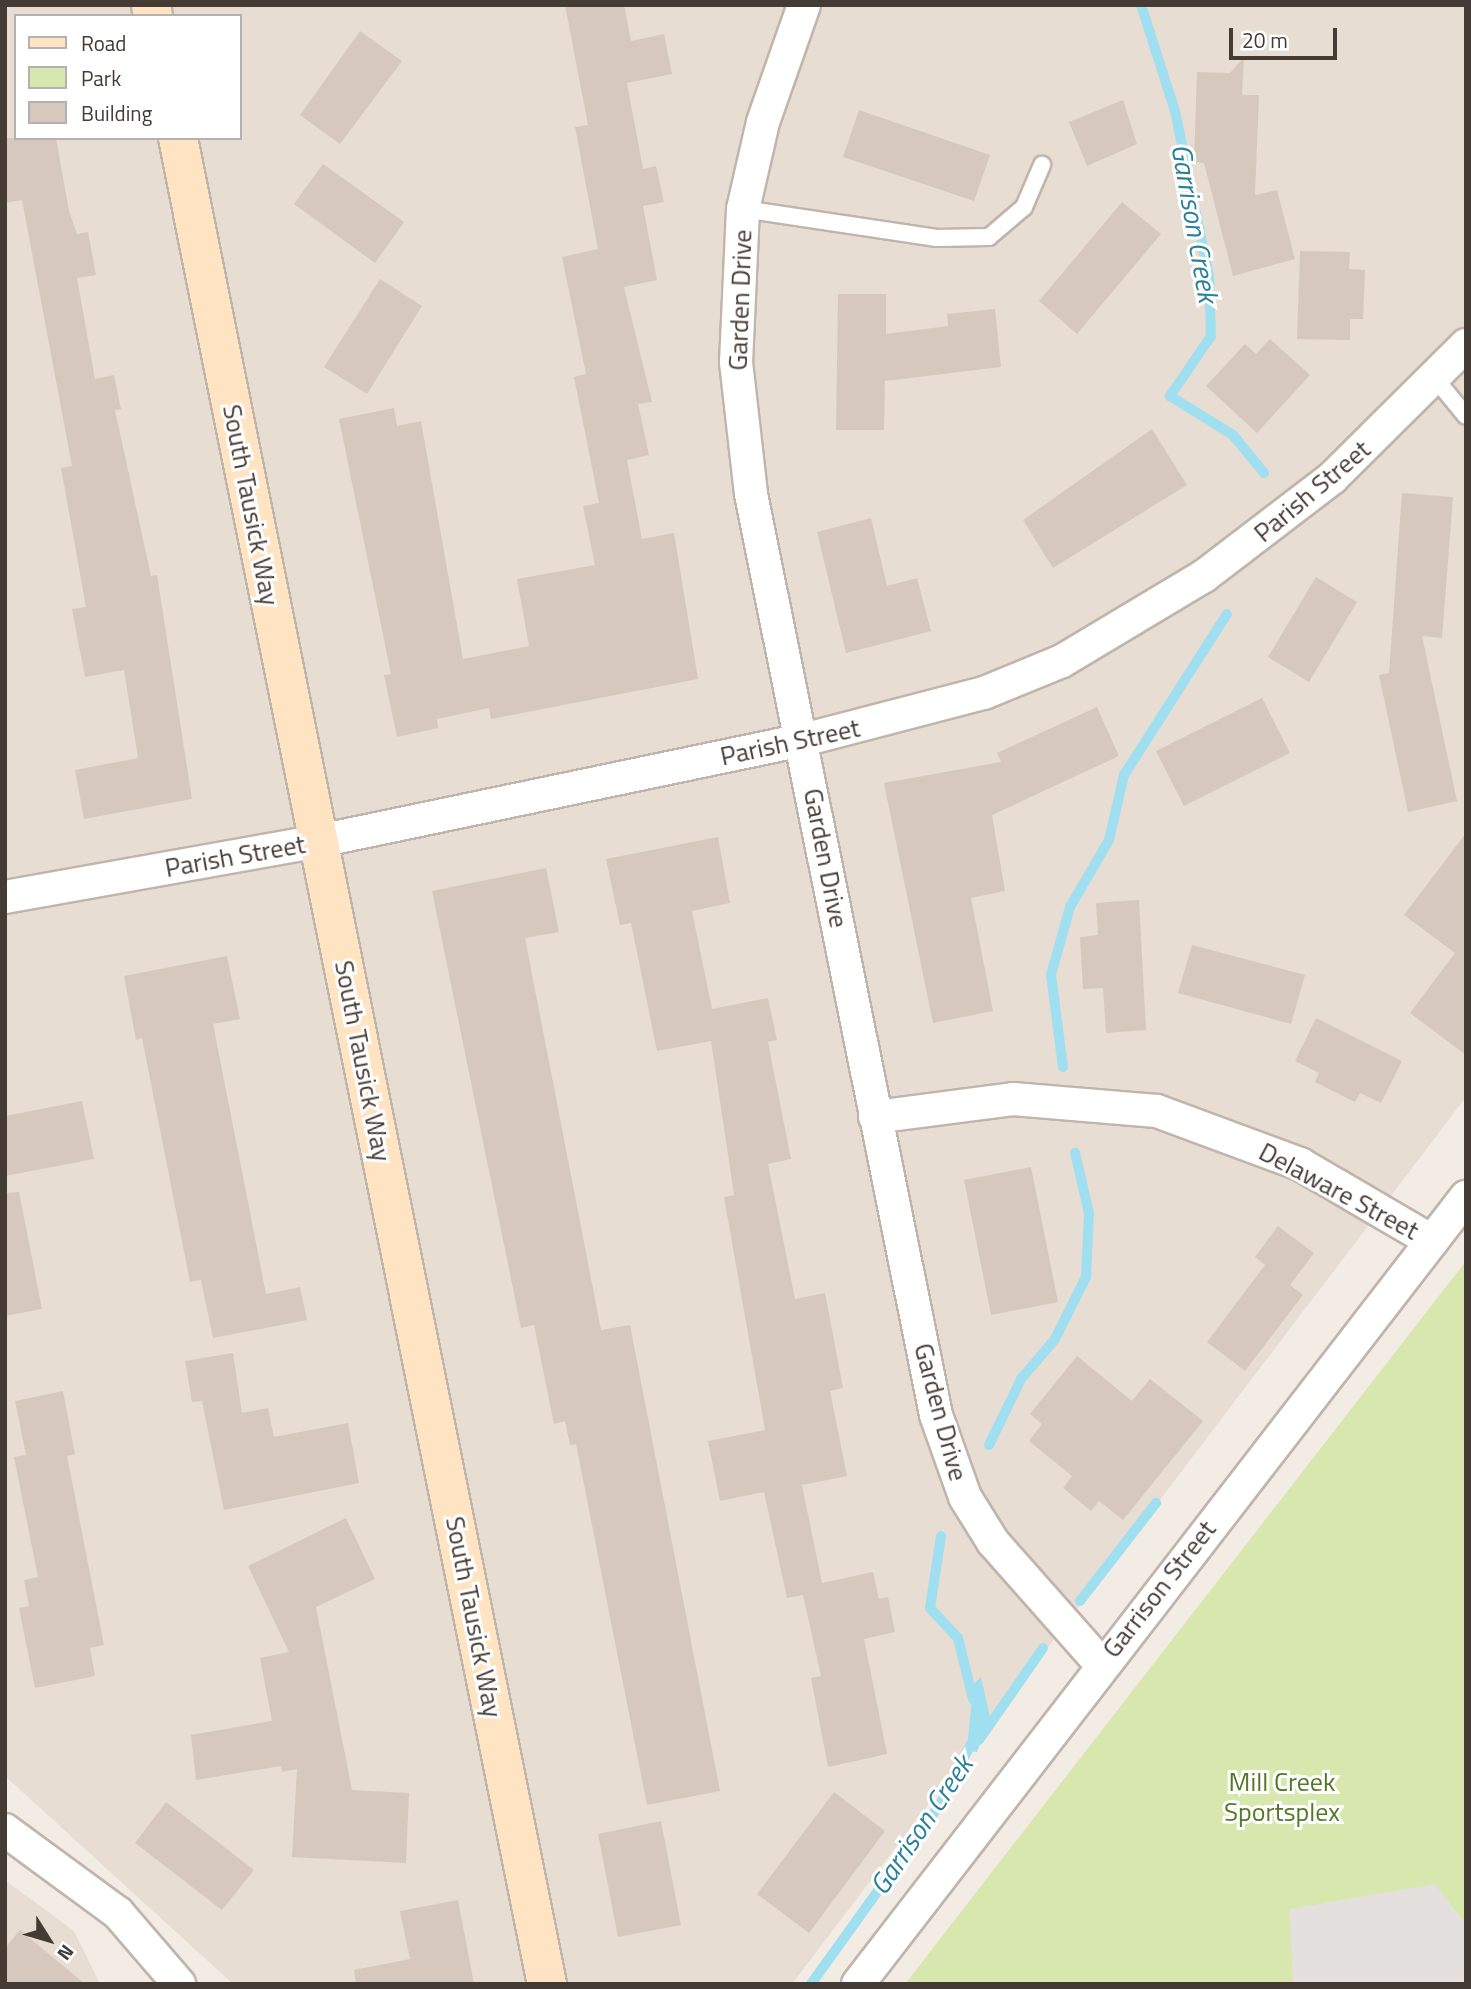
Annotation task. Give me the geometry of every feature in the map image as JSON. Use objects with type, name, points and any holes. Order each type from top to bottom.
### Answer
[{"type":"main road","name":"South Tausick Way","points":[[178,140],[547,1984]]},
{"type":"street","name":"Garden Drive","points":[[804,5],[763,122],[743,209],[739,423],[936,1415],[965,1497],[1029,1588],[1101,1664]]},
{"type":"street","name":"Parish Street","points":[[5,897],[319,841],[803,740],[984,693],[1062,661],[1138,620],[1332,478],[1466,345]]},
{"type":"street","name":"Delaware Street","points":[[875,1117],[1013,1099],[1157,1111],[1300,1164],[1432,1241]]},
{"type":"street","name":"Garrison Street","points":[[858,1984],[1101,1664],[1466,1197]]},
{"type":"street","points":[[5,1830],[118,1913],[178,1984]]},
{"type":"lane","points":[[743,209],[937,238],[989,237],[1024,207],[1042,165]]},
{"type":"lane","points":[[1434,377],[1466,416]]},
{"type":"shaded area","points":[[5,5],[1466,5],[1466,1097],[792,1984],[233,1984],[5,1776]]},
{"type":"shaded area","points":[[5,1880],[74,1931],[100,1984],[5,1984]]},
{"type":"shaded area","points":[[1435,1884],[1466,1924],[1466,1984],[1293,1984],[1289,1909]]},
{"type":"green space","name":"Mill Creek Sportsplex","points":[[1466,1261],[1466,1984],[905,1984]]},
{"type":"water","points":[[981,1677],[990,1717],[977,1752],[967,1751],[973,1685]]},
{"type":"building","points":[[565,5],[624,5],[631,41],[664,34],[672,74],[627,83],[643,169],[656,166],[664,202],[643,206],[657,280],[624,287],[652,402],[638,404],[649,455],[627,460],[642,539],[674,533],[698,679],[491,719],[489,708],[437,719],[438,728],[397,737],[384,675],[391,674],[339,419],[394,408],[397,426],[421,421],[463,659],[529,646],[517,579],[595,565],[583,506],[599,503],[574,377],[586,374],[562,257],[598,249],[575,127],[588,125]]},
{"type":"building","points":[[360,31],[402,61],[340,144],[300,115]]},
{"type":"building","points":[[1244,57],[1242,95],[1259,95],[1255,195],[1277,190],[1295,259],[1233,276],[1204,163],[1194,162],[1197,72],[1230,73]]},
{"type":"building","points":[[1123,100],[1137,144],[1087,166],[1069,122]]},
{"type":"building","points":[[859,110],[990,155],[974,201],[843,157]]},
{"type":"building","points":[[5,138],[56,140],[69,211],[77,234],[88,232],[96,275],[77,278],[95,379],[114,375],[121,409],[115,410],[151,576],[157,575],[192,799],[84,819],[75,770],[138,758],[124,670],[85,677],[72,609],[86,607],[61,468],[72,466],[22,200],[5,203]]},
{"type":"building","points":[[323,164],[404,222],[375,263],[294,204]]},
{"type":"building","points":[[1122,202],[1161,234],[1077,334],[1039,301]]},
{"type":"building","points":[[1300,251],[1350,252],[1349,269],[1365,270],[1363,319],[1350,319],[1350,340],[1297,339]]},
{"type":"building","points":[[380,279],[422,306],[367,394],[324,367]]},
{"type":"building","points":[[838,294],[886,294],[886,334],[948,326],[947,314],[995,309],[1001,367],[885,381],[884,430],[836,430]]},
{"type":"building","points":[[1270,339],[1310,375],[1257,433],[1206,386],[1245,344],[1256,354]]},
{"type":"building","points":[[1152,429],[1187,485],[1053,568],[1023,520]]},
{"type":"building","points":[[1402,493],[1453,497],[1442,638],[1422,636],[1457,801],[1408,812],[1379,675],[1389,673]]},
{"type":"building","points":[[871,518],[887,586],[917,578],[931,631],[846,653],[817,532]]},
{"type":"building","points":[[1316,577],[1357,602],[1309,682],[1268,657]]},
{"type":"building","points":[[1262,698],[1290,753],[1184,806],[1156,751]]},
{"type":"building","points":[[1097,707],[1119,756],[992,815],[1005,891],[971,898],[993,1011],[933,1023],[884,783],[1001,762],[997,753]]},
{"type":"building","points":[[1466,833],[1466,1055],[1410,1013],[1455,953],[1404,915]]},
{"type":"building","points":[[718,837],[730,903],[692,911],[712,1009],[768,998],[777,1040],[768,1042],[791,1159],[768,1164],[795,1299],[825,1293],[843,1388],[830,1391],[847,1476],[802,1485],[822,1583],[873,1572],[879,1599],[888,1597],[895,1632],[864,1639],[887,1754],[828,1767],[811,1678],[821,1676],[803,1595],[787,1598],[764,1492],[720,1501],[708,1441],[765,1430],[724,1197],[734,1195],[711,1041],[657,1051],[631,923],[620,925],[606,859]]},
{"type":"building","points":[[546,868],[559,932],[525,938],[601,1330],[630,1325],[720,1791],[647,1805],[576,1444],[570,1445],[565,1421],[554,1424],[534,1325],[521,1328],[432,891]]},
{"type":"building","points":[[1139,900],[1146,1030],[1106,1033],[1103,988],[1083,989],[1080,937],[1098,935],[1096,903]]},
{"type":"building","points":[[1192,945],[1305,975],[1291,1024],[1178,993]]},
{"type":"building","points":[[227,956],[240,1019],[213,1024],[266,1294],[300,1287],[307,1320],[213,1338],[201,1280],[190,1282],[142,1038],[136,1040],[124,976]]},
{"type":"building","points":[[1316,1018],[1402,1061],[1381,1103],[1360,1093],[1355,1102],[1315,1082],[1319,1073],[1295,1061]]},
{"type":"building","points":[[82,1101],[94,1159],[5,1176],[5,1116]]},
{"type":"building","points":[[1031,1167],[1058,1302],[991,1315],[964,1180]]},
{"type":"building","points":[[19,1192],[42,1309],[5,1316],[5,1193]]},
{"type":"building","points":[[1278,1226],[1314,1253],[1290,1285],[1303,1295],[1245,1371],[1207,1342],[1265,1265],[1255,1257]]},
{"type":"building","points":[[233,1353],[242,1413],[268,1408],[274,1437],[348,1423],[359,1483],[224,1510],[202,1401],[192,1402],[185,1361]]},
{"type":"building","points":[[1077,1356],[1132,1401],[1150,1379],[1203,1421],[1123,1520],[1099,1501],[1091,1511],[1063,1488],[1072,1476],[1029,1441],[1042,1424],[1030,1414]]},
{"type":"building","points":[[63,1391],[75,1454],[67,1456],[104,1645],[90,1648],[95,1676],[35,1688],[19,1608],[29,1606],[24,1580],[38,1577],[14,1457],[26,1455],[15,1401]]},
{"type":"building","points":[[346,1518],[375,1579],[316,1607],[352,1790],[409,1793],[406,1863],[292,1857],[297,1769],[282,1772],[281,1766],[196,1780],[191,1735],[272,1721],[260,1658],[289,1652],[248,1566]]},
{"type":"building","points":[[834,1792],[885,1831],[809,1933],[757,1894]]},
{"type":"building","points":[[166,1802],[254,1870],[222,1910],[135,1843]]},
{"type":"building","points":[[661,1821],[681,1925],[618,1937],[598,1834]]},
{"type":"building","points":[[458,1900],[474,1984],[356,1984],[354,1970],[410,1959],[400,1911]]},
{"type":"building","points":[[20,1930],[85,1984],[5,1984],[5,1948]]},
{"type":"waterway","name":"Garrison Creek","points":[[1141,5],[1175,111],[1209,277],[1211,336],[1170,396],[1233,435],[1264,473]]},
{"type":"waterway","name":"Garrison Creek","points":[[1063,1067],[1051,975],[1070,907],[1109,840],[1124,775],[1227,614]]},
{"type":"waterway","name":"Garrison Creek","points":[[989,1445],[1021,1379],[1055,1339],[1086,1277],[1089,1213],[1075,1153]]},
{"type":"waterway","points":[[1080,1601],[1156,1503]]},
{"type":"waterway","name":"Garrison Creek","points":[[941,1536],[930,1608],[958,1638],[973,1699]]},
{"type":"waterway","points":[[979,1740],[1043,1648]]},
{"type":"waterway","name":"Garrison Creek","points":[[811,1984],[939,1806],[973,1740]]}]
